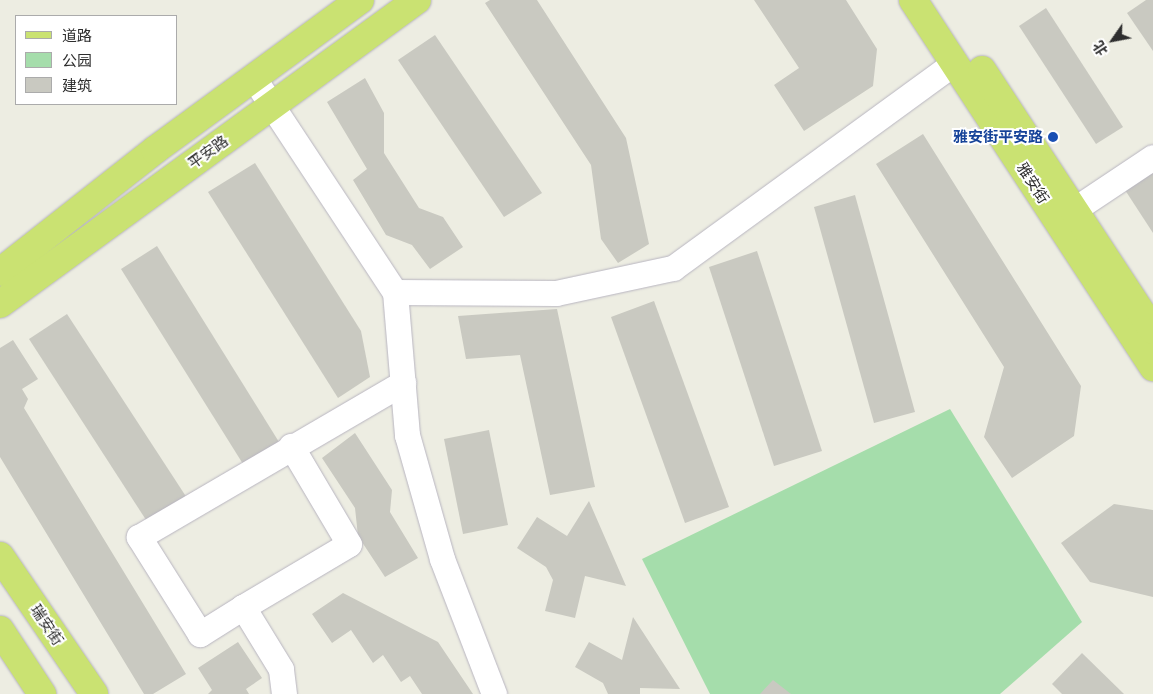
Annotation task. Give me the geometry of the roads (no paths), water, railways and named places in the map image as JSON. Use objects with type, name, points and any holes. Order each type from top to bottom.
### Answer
[{"type":"main road","points":[[0,272],[253,77],[360,0]]},
{"type":"main road","name":"平安路","points":[[0,304],[417,0]]},
{"type":"main road","name":"雅安街","points":[[913,0],[955,62],[1066,215],[1153,330]]},
{"type":"main road","name":"雅安街","points":[[936,0],[1066,215],[1153,367]]},
{"type":"main road","name":"瑞安街","points":[[0,556],[94,694]]},
{"type":"main road","points":[[0,630],[42,694]]},
{"type":"street","points":[[395,292],[556,293],[673,268],[955,62]]},
{"type":"street","points":[[253,77],[395,292],[407,435],[442,559],[494,694]]},
{"type":"street","points":[[1066,215],[1153,156]]},
{"type":"street","points":[[291,446],[349,544],[200,634],[139,537],[291,446],[403,383]]},
{"type":"street","points":[[243,607],[281,669],[284,694]]},
{"type":"place","name":"雅安街平安路","points":[[1053,137]]}]
